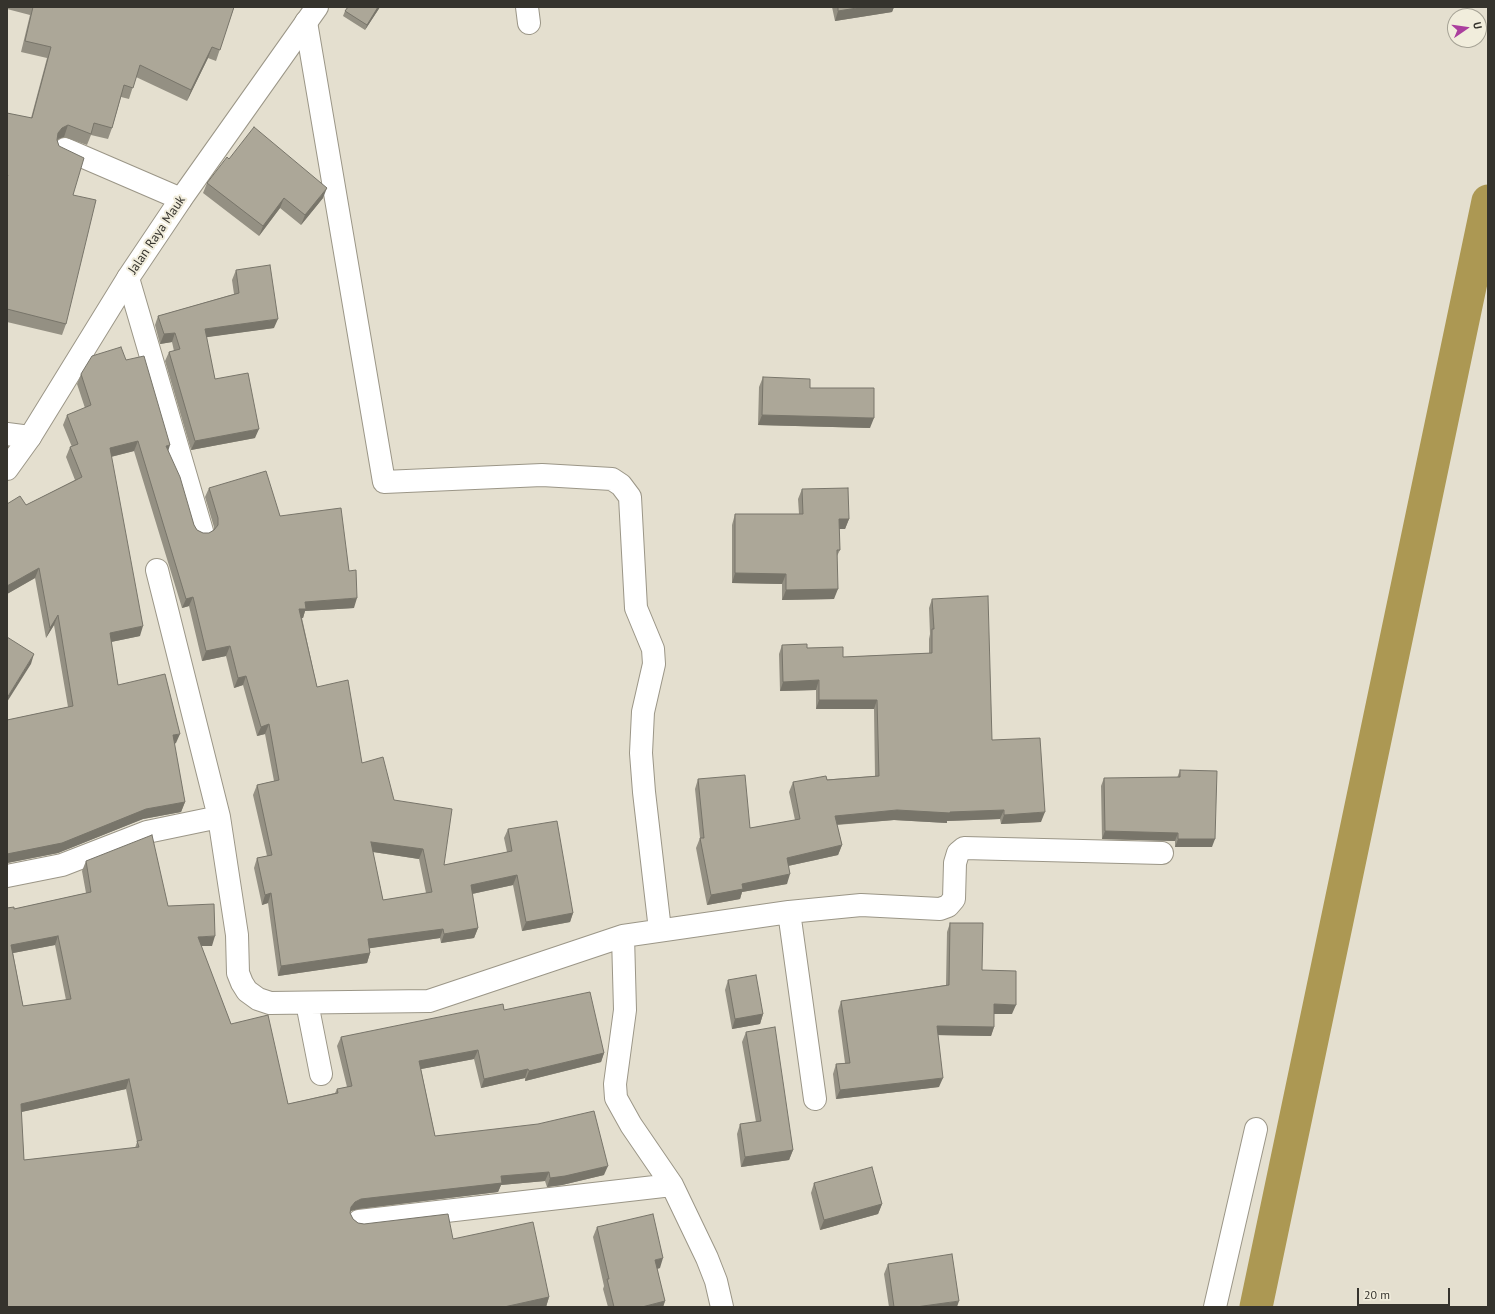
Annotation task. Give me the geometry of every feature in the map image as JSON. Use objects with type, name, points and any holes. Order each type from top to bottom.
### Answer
[{"type":"street","name":"Jalan Raya Mauk","points":[[7,469],[30,437],[128,278],[181,199],[312,14]]},
{"type":"street","points":[[312,14],[384,482],[542,475],[612,478],[630,497],[636,608],[654,649],[654,664],[643,712],[642,753],[644,792],[660,930]]},
{"type":"street","points":[[65,149],[181,199]]},
{"type":"street","points":[[128,278],[202,531]]},
{"type":"street","points":[[7,434],[30,437]]},
{"type":"street","points":[[157,570],[219,817],[237,935],[238,973],[242,983],[258,999],[270,1003],[429,1001],[623,936],[789,912],[861,904],[940,909],[948,906],[954,899],[955,863],[958,853],[964,848],[1162,852]]},
{"type":"street","points":[[7,876],[62,865],[148,832],[219,817]]},
{"type":"street","points":[[789,912],[816,1099]]},
{"type":"street","points":[[623,936],[626,1010],[615,1084],[616,1098],[631,1125],[672,1185],[707,1258],[716,1281],[722,1307]]},
{"type":"street","points":[[307,1003],[321,1074]]},
{"type":"street","points":[[1215,1307],[1256,1129]]},
{"type":"street","points":[[359,1221],[672,1185]]},
{"type":"building","points":[[33,7],[234,7],[220,50],[212,47],[191,90],[140,65],[133,88],[124,85],[112,128],[94,123],[91,134],[68,125],[62,128],[58,133],[57,140],[59,146],[84,158],[73,195],[96,200],[66,324],[7,309],[7,113],[32,118],[51,47],[25,41]]},
{"type":"building","points":[[348,7],[378,7],[367,25],[345,11]]},
{"type":"building","points":[[838,7],[863,7],[838,11]]},
{"type":"building","points":[[254,127],[327,188],[305,215],[284,198],[263,226],[207,183],[227,157],[229,159]]},
{"type":"building","points":[[270,265],[278,319],[205,329],[215,379],[248,373],[259,429],[195,441],[169,352],[180,349],[175,333],[164,334],[158,316],[239,293],[236,270]]},
{"type":"building","points":[[121,347],[126,360],[144,356],[170,445],[166,446],[180,477],[194,525],[197,530],[203,533],[209,533],[218,525],[218,518],[209,488],[266,471],[280,516],[341,508],[349,571],[356,570],[357,598],[305,602],[306,609],[299,609],[317,687],[348,680],[362,763],[383,757],[394,800],[452,809],[444,865],[512,851],[508,829],[557,821],[573,913],[526,922],[517,875],[471,885],[478,928],[444,934],[443,929],[368,939],[370,953],[281,966],[271,893],[265,895],[257,858],[272,855],[257,785],[279,780],[269,724],[261,727],[246,676],[238,678],[230,646],[206,651],[193,597],[186,599],[138,441],[110,448],[143,626],[110,633],[118,685],[165,674],[180,734],[173,735],[185,802],[146,809],[62,843],[7,854],[7,720],[73,706],[58,615],[50,628],[39,568],[7,586],[7,504],[20,496],[26,505],[82,477],[70,447],[78,444],[67,415],[91,405],[81,374],[92,356]],"holes":[[[371,842],[423,849],[432,892],[383,900]]]},
{"type":"building","points":[[763,377],[810,379],[810,388],[874,388],[874,418],[762,415]]},
{"type":"building","points":[[848,488],[849,519],[839,519],[840,550],[837,550],[838,589],[786,590],[786,574],[735,573],[735,514],[803,514],[802,489]]},
{"type":"building","points":[[988,596],[992,740],[1040,738],[1045,812],[1004,815],[1004,810],[950,813],[897,810],[835,816],[842,845],[787,858],[790,874],[742,884],[743,889],[711,895],[700,838],[704,838],[698,779],[745,775],[750,828],[800,819],[793,782],[826,776],[827,780],[879,776],[877,700],[819,700],[819,680],[783,682],[782,645],[807,644],[807,648],[843,647],[843,657],[932,653],[932,629],[934,629],[932,599]]},
{"type":"building","points":[[7,637],[34,654],[7,698]]},
{"type":"building","points":[[1180,770],[1217,771],[1215,839],[1178,839],[1178,833],[1105,831],[1104,778],[1180,777]]},
{"type":"building","points":[[152,835],[168,906],[214,904],[215,936],[198,937],[231,1024],[268,1015],[288,1104],[338,1093],[337,1089],[352,1086],[341,1037],[503,1004],[504,1010],[590,992],[604,1053],[529,1071],[528,1069],[484,1079],[478,1050],[419,1061],[435,1136],[538,1124],[594,1111],[608,1166],[550,1178],[549,1172],[501,1176],[502,1183],[361,1199],[355,1202],[351,1207],[350,1213],[353,1219],[358,1223],[364,1224],[448,1214],[453,1239],[533,1222],[549,1297],[504,1307],[7,1307],[7,908],[14,907],[14,909],[91,892],[86,861]],"holes":[[[58,936],[71,999],[23,1006],[11,945]],[[129,1079],[142,1140],[137,1141],[139,1147],[24,1160],[21,1104]]]},
{"type":"building","points":[[950,923],[983,923],[982,970],[1016,971],[1016,1005],[994,1004],[994,1027],[937,1026],[943,1078],[840,1090],[836,1064],[850,1063],[841,1001],[949,985]]},
{"type":"building","points":[[756,975],[763,1014],[735,1019],[728,980]]},
{"type":"building","points":[[775,1027],[793,1150],[745,1157],[740,1124],[761,1121],[746,1032]]},
{"type":"building","points":[[872,1167],[882,1204],[824,1220],[814,1183]]},
{"type":"building","points":[[653,1214],[663,1258],[655,1260],[665,1301],[642,1307],[614,1307],[597,1227]]},
{"type":"building","points":[[952,1254],[959,1301],[916,1307],[894,1307],[888,1264]]},
{"type":"waterway","points":[[1256,1307],[1488,201]]}]
